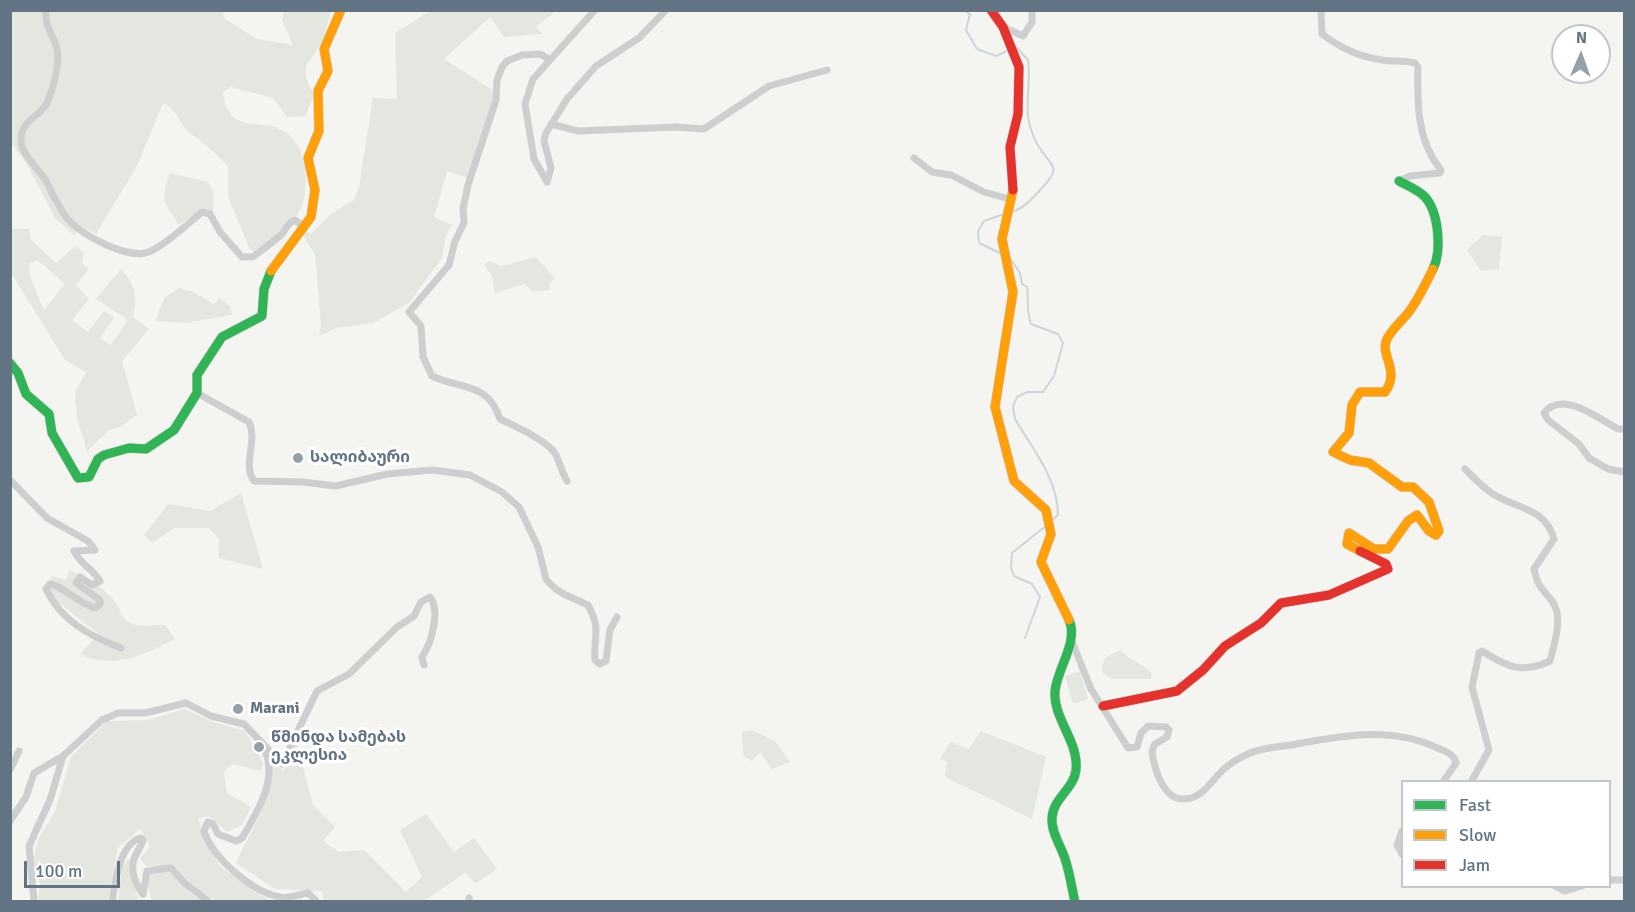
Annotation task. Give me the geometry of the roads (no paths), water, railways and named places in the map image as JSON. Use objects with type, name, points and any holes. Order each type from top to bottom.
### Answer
[{"type":"street","points":[[46,10],[45,18],[49,35],[57,48],[58,62],[47,104],[24,125],[21,139],[23,152],[38,166],[67,218],[87,236],[125,252],[150,253],[202,212],[210,214],[220,232],[242,257],[252,257],[270,241],[281,235],[290,222],[295,220],[304,227]]},
{"type":"street","points":[[10,363],[18,373],[26,394],[49,414],[52,434],[78,478],[89,477],[98,459],[104,455],[129,448],[146,449],[174,430],[197,393],[198,375],[222,337],[236,332],[262,316],[264,289],[271,271],[311,217],[315,190],[308,158],[319,132],[318,91],[327,81],[330,68],[324,49],[341,10]]},
{"type":"street","points":[[595,10],[533,79],[525,104],[534,159],[547,182],[551,168],[544,141],[551,124],[567,99],[596,66],[639,38],[666,10]]},
{"type":"street","points":[[991,10],[1003,27],[1019,67],[1018,114],[1010,147],[1013,188],[1007,208],[1004,251],[1013,292],[1004,368],[995,407],[1014,480],[1040,502],[1048,516],[1051,534],[1041,556],[1041,562],[1072,627],[1071,639],[1057,676],[1055,694],[1057,710],[1075,759],[1076,770],[1073,782],[1058,796],[1052,812],[1052,823],[1067,862],[1075,902]]},
{"type":"street","points":[[1003,27],[1023,36],[1032,22],[1032,10]]},
{"type":"street","points":[[1321,10],[1322,34],[1337,45],[1363,56],[1383,60],[1409,61],[1418,67],[1420,118],[1424,140],[1429,155],[1440,173],[1410,176],[1399,182]]},
{"type":"street","points":[[549,59],[540,54],[522,55],[507,61],[501,67],[497,80],[496,100],[468,185],[463,209],[464,223],[455,241],[449,265],[409,312],[421,326],[423,357],[432,376],[446,383],[476,388],[495,404],[500,419],[542,442],[555,453],[567,481]]},
{"type":"street","points":[[551,124],[578,131],[676,127],[704,129],[769,86],[827,70]]},
{"type":"street","points":[[914,158],[932,172],[951,175],[984,192],[1007,208]]},
{"type":"street","points":[[1103,706],[1177,691],[1203,670],[1225,646],[1261,623],[1281,603],[1311,596],[1329,595],[1388,569],[1386,564],[1347,544],[1349,533],[1374,549],[1388,549],[1408,522],[1417,516],[1429,531],[1436,535],[1439,531],[1429,502],[1413,487],[1402,487],[1369,463],[1350,460],[1333,452],[1349,433],[1352,405],[1360,392],[1385,392],[1391,384],[1392,368],[1385,345],[1387,338],[1402,324],[1413,307],[1438,259],[1435,218],[1424,196],[1399,182]]},
{"type":"street","points":[[197,393],[249,422],[252,427],[249,470],[254,481],[302,482],[336,486],[387,474],[433,470],[470,475],[489,483],[519,507],[530,527],[546,579],[558,592],[588,605],[598,630],[595,660],[600,664],[606,661],[610,630],[617,617]]},
{"type":"street","points":[[1624,429],[1618,429],[1576,406],[1559,404],[1549,407],[1544,413],[1548,420],[1579,444],[1589,458],[1608,469],[1624,472]]},
{"type":"street","points":[[1465,469],[1491,493],[1508,503],[1534,512],[1551,525],[1554,539],[1534,570],[1537,586],[1554,603],[1557,620],[1550,662],[1533,669],[1503,664],[1482,651],[1479,653],[1472,687],[1489,750],[1472,780]]},
{"type":"street","points":[[10,480],[47,518],[88,541],[94,550],[74,551],[78,560],[93,569],[100,581],[92,585],[80,577],[76,583],[100,600],[100,604],[95,608],[79,603],[57,586],[50,584],[46,589],[52,602],[86,634],[121,648]]},
{"type":"street","points":[[10,821],[26,797],[34,773],[63,756],[88,730],[118,713],[145,713],[186,703],[211,716],[244,724],[282,764],[317,691],[349,674],[397,627],[414,616],[421,602],[430,597],[433,601],[434,620],[427,650],[422,657],[424,664]]},
{"type":"street","points":[[1071,639],[1091,689],[1103,706],[1122,743],[1128,748],[1137,747],[1141,734],[1148,726],[1166,727],[1169,730],[1167,737],[1155,744],[1152,751],[1165,790],[1174,798],[1183,800],[1200,795],[1226,767],[1252,752],[1343,736],[1379,734],[1413,738],[1443,750],[1452,755],[1456,763],[1444,780]]},
{"type":"street","points":[[260,742],[267,755],[269,769],[263,801],[243,838],[236,841],[218,834],[213,824],[208,822],[204,831],[207,842],[222,861],[261,889],[281,898],[308,893],[316,902]]},
{"type":"street","points":[[10,770],[19,751]]},
{"type":"street","points":[[34,902],[29,846],[50,800],[63,756]]},
{"type":"street","points":[[1401,834],[1397,845],[1401,852]]},
{"type":"street","points":[[112,902],[124,856],[134,841],[140,838],[143,840],[134,859],[133,871],[142,893],[145,892],[144,878],[147,871],[171,868],[186,884],[209,902]]},
{"type":"street","points":[[1559,888],[1565,891],[1575,888]]},
{"type":"waterway","points":[[963,10],[970,14],[966,30],[977,49],[996,56],[1009,50]]},
{"type":"waterway","points":[[1012,212],[1031,199],[1052,176],[1053,171],[1051,163],[1035,140],[1029,124],[1028,60],[1017,48],[1014,48]]},
{"type":"waterway","points":[[1002,254],[979,243],[978,231],[984,221],[1004,214]]},
{"type":"waterway","points":[[1010,258],[1020,273],[1022,284],[1027,287],[1031,324],[1058,334],[1063,343],[1054,376],[1043,392],[1027,392],[1017,397],[1013,407],[1015,419],[1043,464],[1054,489],[1058,515],[1051,521]]},
{"type":"waterway","points":[[1025,638],[1040,597],[1032,584],[1014,576],[1011,568],[1012,553],[1047,525]]},
{"type":"place","name":"სალიბაური","points":[[298,458]]},
{"type":"place","name":"Marani","points":[[238,709]]},
{"type":"place","name":"წმინდა სამებას ეკლესია","points":[[259,747]]}]
